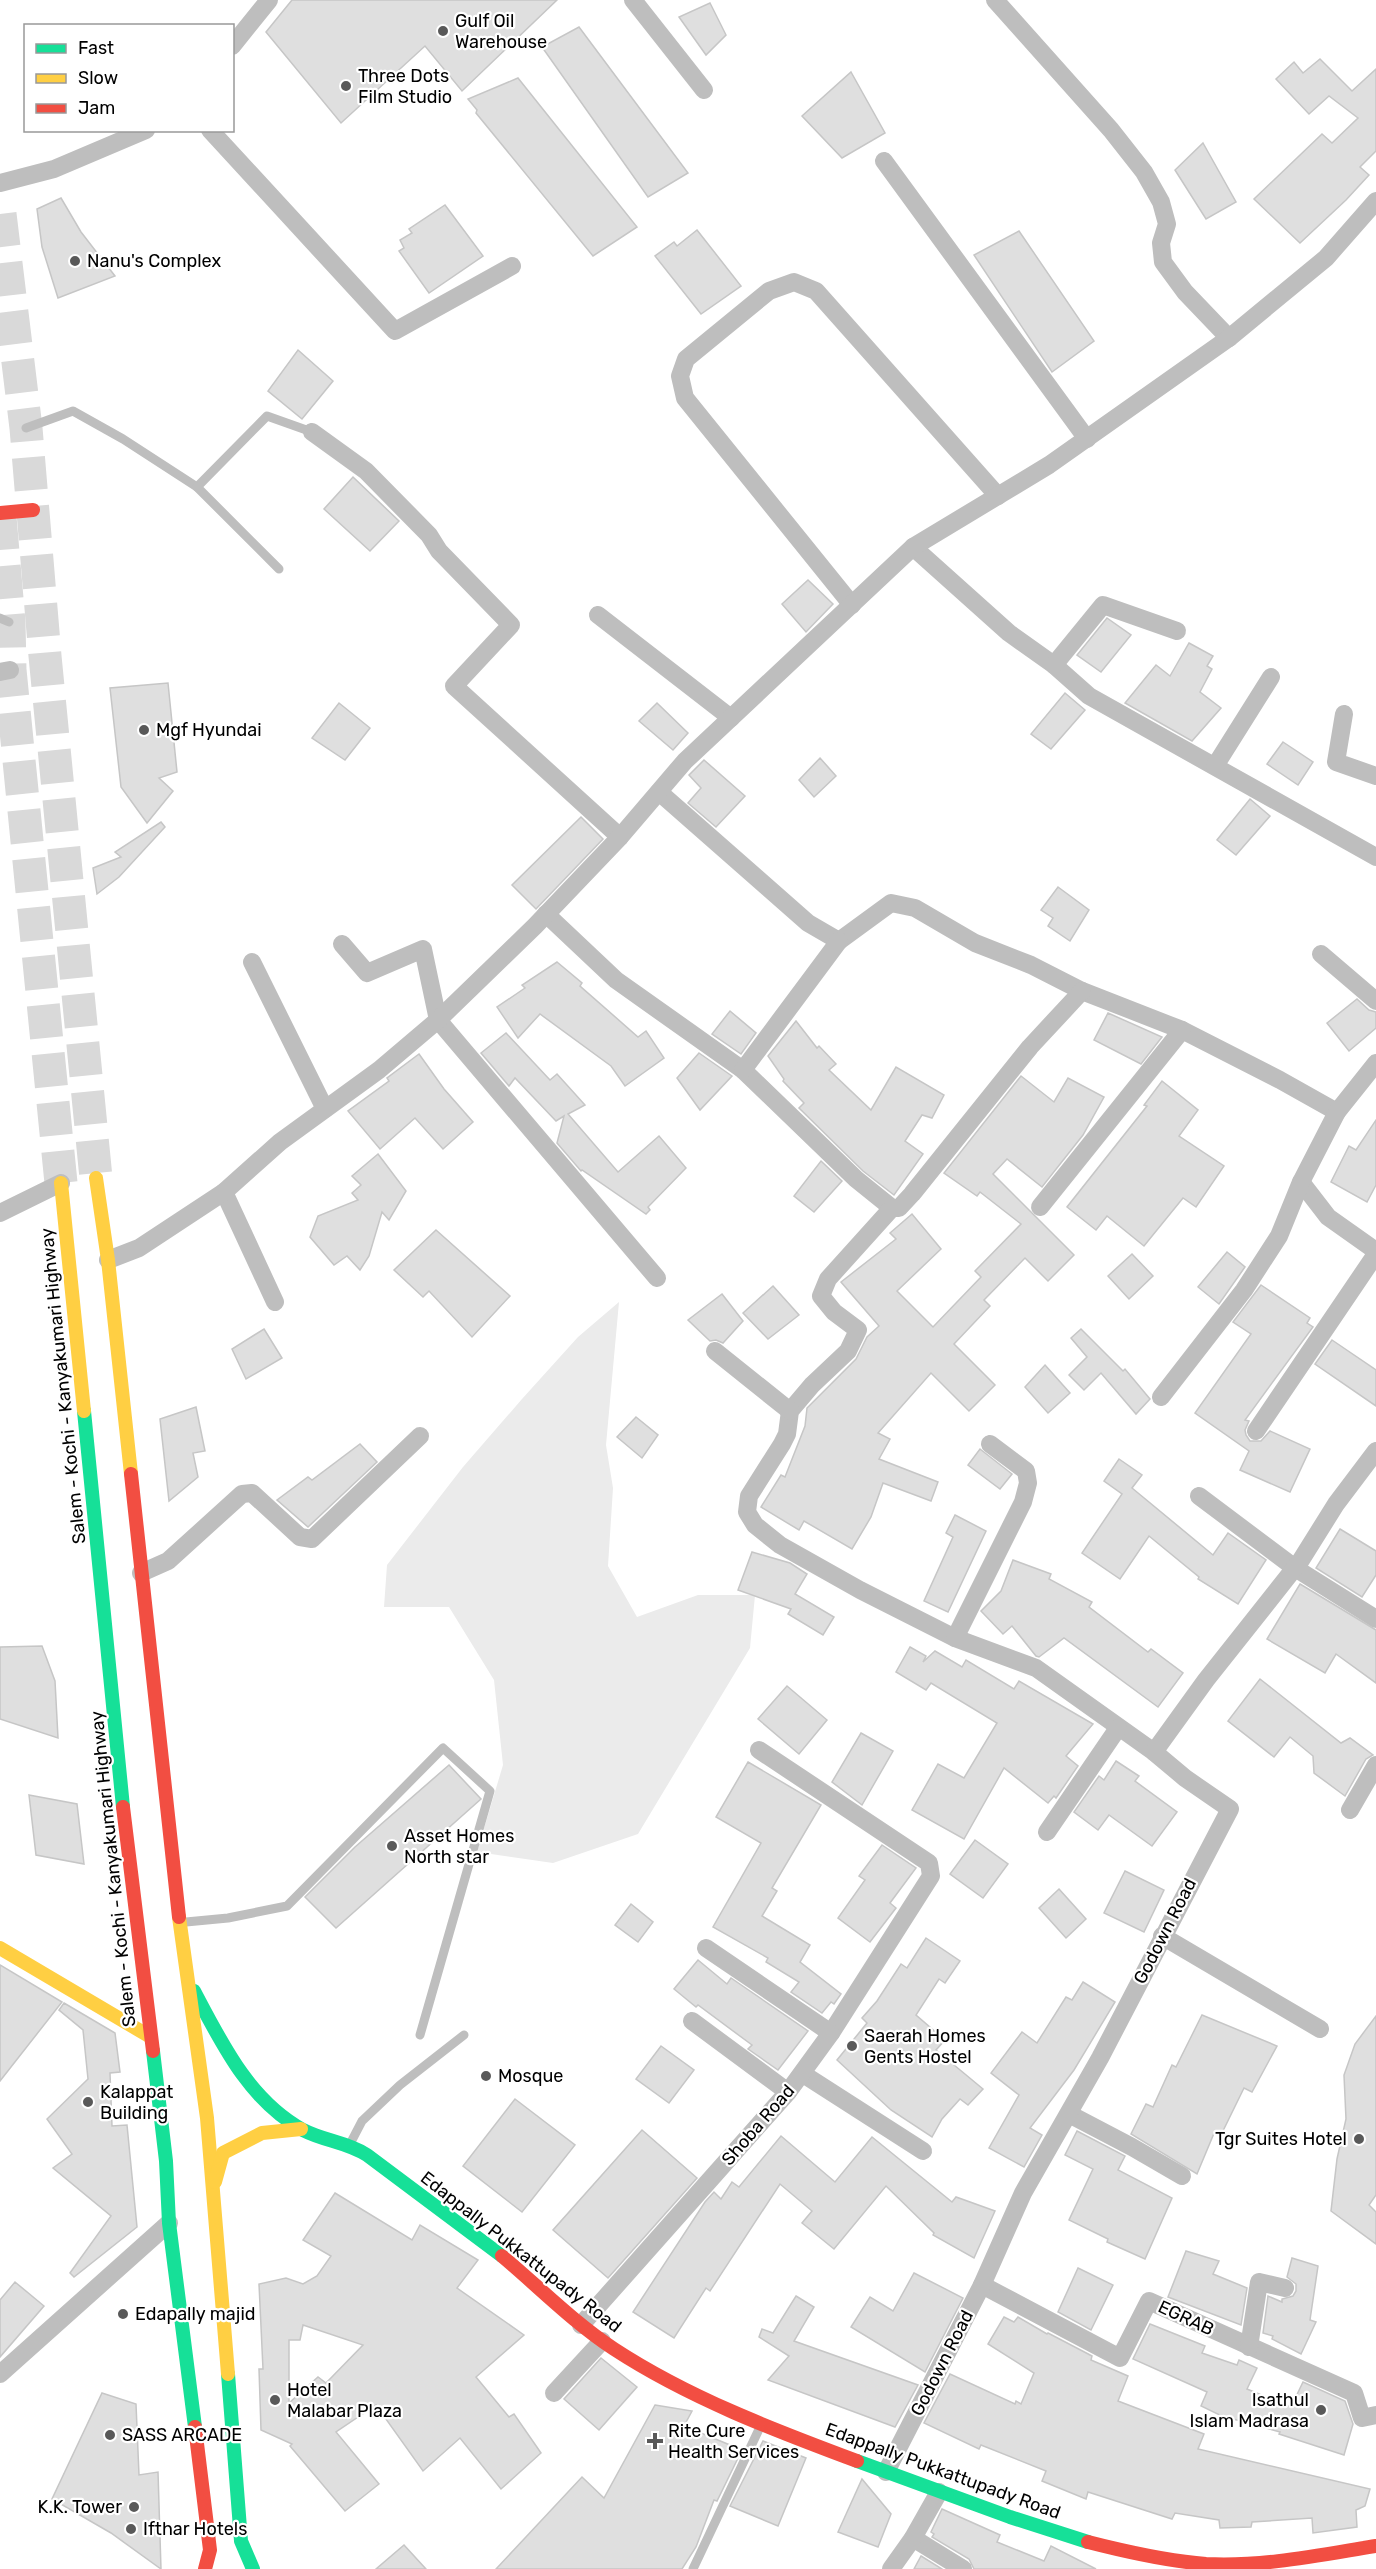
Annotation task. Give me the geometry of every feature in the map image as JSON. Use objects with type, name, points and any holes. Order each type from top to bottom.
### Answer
[{"type":"main road","points":[[0,513],[33,510]]},
{"type":"main road","points":[[96,1178],[108,1260],[182,1943],[197,2039],[214,2186],[241,2541],[253,2569]]},
{"type":"main road","name":"Salem - Kochi - Kanyakumari Highway","points":[[61,1183],[123,1806],[149,2036],[165,2150],[169,2223],[210,2550],[205,2569]]},
{"type":"main road","points":[[182,1943],[191,1986],[241,2072],[259,2098],[301,2129]]},
{"type":"main road","points":[[0,1948],[149,2036]]},
{"type":"main road","points":[[214,2186],[223,2153],[262,2133],[301,2129]]},
{"type":"main road","name":"Edappally Pukkattupady Road","points":[[301,2129],[349,2145],[387,2170],[498,2253],[602,2341],[663,2378],[761,2424],[939,2492],[1040,2527],[1148,2556],[1187,2562],[1238,2564],[1376,2546]]},
{"type":"street","points":[[234,44],[269,0]]},
{"type":"street","points":[[633,0],[704,90]]},
{"type":"street","points":[[995,0],[1111,130],[1144,172],[1161,202],[1167,224],[1161,243],[1163,262],[1185,292],[1229,338]]},
{"type":"street","points":[[0,183],[54,169],[141,132]]},
{"type":"street","points":[[212,132],[395,331],[512,266]]},
{"type":"street","points":[[884,161],[1086,439]]},
{"type":"street","points":[[108,1260],[139,1248],[224,1192],[280,1142],[379,1070],[438,1020],[546,914],[620,837],[686,761],[913,548],[1086,439],[1229,338],[1326,258],[1373,211]]},
{"type":"street","points":[[852,605],[685,398],[680,376],[686,359],[769,291],[794,282],[816,291],[998,496]]},
{"type":"street","points":[[312,432],[366,471],[429,535],[439,551],[511,625],[454,686],[620,837]]},
{"type":"street","points":[[913,548],[1009,633],[1054,665],[1089,696],[1376,857]]},
{"type":"street","points":[[1054,665],[1103,605],[1177,631]]},
{"type":"street","points":[[598,615],[731,718]]},
{"type":"street","points":[[1215,766],[1271,677]]},
{"type":"street","points":[[1344,714],[1336,762],[1373,770]]},
{"type":"street","points":[[659,792],[808,923],[839,941]]},
{"type":"street","points":[[742,1070],[839,941],[891,903],[915,908],[975,943],[1031,965],[1082,991],[1182,1030],[1337,1112]]},
{"type":"street","points":[[546,914],[616,980],[742,1070],[856,1179],[892,1208],[899,1208],[912,1194],[1030,1047],[1082,991]]},
{"type":"street","points":[[342,944],[367,972],[423,949],[438,1020],[657,1278]]},
{"type":"street","points":[[1321,954],[1376,1001]]},
{"type":"street","points":[[252,962],[325,1109]]},
{"type":"street","points":[[1040,1207],[1182,1030]]},
{"type":"street","points":[[1161,1397],[1244,1290],[1279,1236],[1301,1182],[1337,1112],[1376,1063]]},
{"type":"street","points":[[1256,1431],[1376,1253],[1328,1217],[1301,1182]]},
{"type":"street","points":[[0,1213],[61,1183]]},
{"type":"street","points":[[224,1192],[275,1302]]},
{"type":"street","points":[[892,1208],[828,1279],[821,1296],[834,1312],[858,1330],[857,1336],[848,1352],[812,1385],[790,1411],[787,1434],[749,1496],[747,1512],[755,1525],[790,1551],[860,1590],[955,1638],[1036,1668],[1154,1752],[1206,1680],[1295,1568],[1336,1504],[1376,1451]]},
{"type":"street","points":[[715,1351],[790,1411]]},
{"type":"street","points":[[141,1573],[168,1561],[210,1520],[242,1494],[252,1493],[300,1537],[312,1539],[420,1436]]},
{"type":"street","points":[[955,1638],[1023,1502],[1028,1483],[1026,1471],[990,1444]]},
{"type":"street","points":[[1199,1496],[1295,1568],[1376,1619]]},
{"type":"street","points":[[1047,1832],[1118,1728]]},
{"type":"street","name":"Shoba Road","points":[[581,2325],[803,2074],[931,1876],[929,1863],[759,1750]]},
{"type":"street","name":"Godown Road","points":[[886,2472],[982,2284],[1023,2193],[1069,2114],[1230,1809],[1185,1778],[1154,1752]]},
{"type":"street","points":[[1350,1810],[1376,1765]]},
{"type":"street","points":[[1162,1936],[1320,2029]]},
{"type":"street","points":[[706,1948],[831,2033]]},
{"type":"street","points":[[692,2021],[788,2092]]},
{"type":"street","points":[[803,2074],[923,2151]]},
{"type":"street","points":[[1069,2114],[1182,2176]]},
{"type":"street","points":[[0,2374],[169,2223]]},
{"type":"street","points":[[1249,2348],[1259,2282],[1285,2288]]},
{"type":"street","name":"EGRAB","points":[[982,2284],[1120,2358],[1149,2301],[1249,2348],[1354,2393],[1362,2418],[1376,2415]]},
{"type":"street","points":[[554,2393],[602,2341]]},
{"type":"street","points":[[891,2569],[913,2538],[939,2492]]},
{"type":"street","points":[[913,2538],[963,2569]]},
{"type":"lane","points":[[26,428],[73,411],[123,439],[198,487],[279,569]]},
{"type":"lane","points":[[198,487],[267,416],[312,432]]},
{"type":"lane","points":[[180,1922],[228,1918],[287,1906],[443,1748],[490,1791],[420,2035]]},
{"type":"lane","points":[[349,2145],[362,2121],[400,2085],[464,2035]]},
{"type":"lane","points":[[693,2569],[761,2424]]},
{"type":"shaded area","points":[[619,1302],[606,1445],[613,1488],[608,1566],[637,1617],[698,1595],[755,1595],[750,1648],[638,1834],[553,1863],[477,1852],[503,1765],[494,1680],[449,1607],[384,1607],[387,1565],[463,1467],[522,1399],[578,1337]]},
{"type":"building","points":[[292,0],[557,0],[462,91],[425,46],[341,123],[266,32]]},
{"type":"building","points":[[710,3],[726,35],[706,55],[679,17]]},
{"type":"building","points":[[579,27],[688,173],[648,197],[542,47]]},
{"type":"building","points":[[1320,59],[1352,91],[1376,69],[1376,151],[1360,167],[1369,175],[1300,243],[1254,199],[1322,134],[1332,143],[1358,118],[1329,96],[1309,114],[1276,79],[1294,62],[1303,73]]},
{"type":"building","points":[[851,72],[885,133],[842,158],[802,116]]},
{"type":"building","points":[[518,78],[637,227],[593,256],[476,113],[477,110],[468,99]]},
{"type":"building","points":[[1203,143],[1236,202],[1206,219],[1175,170]]},
{"type":"building","name":"Nanu's Complex","points":[[61,198],[81,232],[115,276],[58,298],[42,247],[37,209]]},
{"type":"building","points":[[445,205],[483,256],[429,293],[399,251],[404,248],[400,240],[412,233],[409,229]]},
{"type":"building","points":[[697,230],[741,286],[701,314],[655,256],[674,242],[677,246]]},
{"type":"building","points":[[1019,231],[1094,341],[1052,372],[974,255]]},
{"type":"building","points":[[298,350],[333,381],[302,419],[268,391]]},
{"type":"building","points":[[353,477],[399,521],[370,551],[324,509]]},
{"type":"building","points":[[808,580],[833,604],[806,632],[782,604]]},
{"type":"building","points":[[1107,618],[1131,635],[1101,672],[1077,655]]},
{"type":"building","points":[[1189,643],[1213,656],[1207,666],[1212,669],[1200,692],[1221,708],[1192,741],[1125,703],[1156,665],[1170,676]]},
{"type":"building","name":"Mgf Hyundai","points":[[168,683],[177,772],[159,778],[173,791],[147,823],[121,787],[110,688]]},
{"type":"building","points":[[1065,693],[1085,710],[1051,749],[1031,734]]},
{"type":"building","points":[[339,703],[370,728],[345,760],[312,738]]},
{"type":"building","points":[[657,703],[688,733],[673,750],[639,721]]},
{"type":"building","points":[[1283,742],[1313,762],[1298,785],[1267,764]]},
{"type":"building","points":[[820,758],[836,776],[814,797],[799,780]]},
{"type":"building","points":[[704,760],[745,796],[716,827],[688,803],[701,788],[689,775]]},
{"type":"building","points":[[1250,799],[1270,816],[1236,855],[1217,840]]},
{"type":"building","points":[[581,817],[603,839],[536,909],[512,885]]},
{"type":"building","points":[[161,822],[165,827],[119,877],[97,894],[93,868],[121,857],[115,852]]},
{"type":"building","points":[[1058,887],[1089,910],[1070,941],[1048,926],[1053,918],[1041,910]]},
{"type":"building","points":[[557,962],[582,983],[580,986],[638,1037],[646,1031],[664,1058],[625,1086],[611,1066],[540,1014],[518,1038],[497,1007],[525,988],[522,985]]},
{"type":"building","points":[[1357,999],[1369,1010],[1376,1012],[1376,1028],[1349,1051],[1327,1023]]},
{"type":"building","points":[[730,1011],[756,1033],[741,1054],[712,1034]]},
{"type":"building","points":[[1108,1013],[1162,1037],[1141,1064],[1094,1040]]},
{"type":"building","points":[[796,1021],[817,1048],[819,1046],[836,1064],[829,1070],[871,1110],[896,1067],[944,1095],[932,1118],[922,1115],[905,1141],[923,1154],[894,1195],[863,1171],[799,1108],[804,1103],[783,1081],[784,1079],[768,1056]]},
{"type":"building","points":[[506,1033],[550,1080],[557,1074],[585,1105],[568,1114],[618,1172],[659,1136],[686,1168],[648,1207],[650,1210],[646,1214],[581,1171],[557,1143],[564,1116],[556,1121],[515,1078],[509,1086],[481,1053]]},
{"type":"building","points":[[699,1053],[732,1076],[700,1110],[677,1078]]},
{"type":"building","points":[[419,1054],[444,1089],[473,1122],[443,1149],[415,1118],[380,1149],[348,1111],[389,1081],[387,1078]]},
{"type":"building","points":[[1021,1076],[1054,1102],[1068,1078],[1104,1097],[1083,1135],[1042,1187],[1007,1159],[993,1174],[1074,1255],[1048,1281],[1025,1258],[984,1300],[990,1306],[954,1344],[995,1385],[969,1411],[931,1373],[878,1433],[890,1439],[879,1459],[938,1482],[931,1501],[883,1483],[871,1517],[852,1549],[804,1521],[799,1530],[761,1507],[781,1475],[785,1477],[805,1426],[807,1408],[856,1359],[867,1337],[879,1326],[841,1282],[896,1239],[890,1233],[912,1214],[941,1249],[897,1291],[933,1327],[981,1277],[975,1271],[1021,1224],[980,1192],[977,1196],[944,1173]]},
{"type":"building","points":[[1162,1081],[1198,1110],[1179,1136],[1224,1166],[1196,1207],[1183,1198],[1144,1246],[1107,1216],[1096,1230],[1067,1207],[1147,1106],[1144,1105]]},
{"type":"building","points":[[1376,1120],[1376,1185],[1367,1202],[1331,1182],[1349,1146],[1356,1150]]},
{"type":"building","points":[[378,1154],[406,1191],[389,1220],[382,1212],[369,1256],[360,1270],[347,1256],[334,1265],[310,1237],[318,1216],[358,1200],[352,1193],[361,1185],[352,1176]]},
{"type":"building","points":[[821,1161],[842,1181],[814,1212],[794,1196]]},
{"type":"building","points":[[436,1230],[510,1296],[472,1337],[429,1291],[423,1297],[394,1270]]},
{"type":"building","points":[[1227,1252],[1245,1267],[1219,1304],[1198,1287]]},
{"type":"building","points":[[1132,1254],[1153,1276],[1129,1299],[1108,1276]]},
{"type":"building","points":[[1261,1285],[1310,1318],[1307,1323],[1313,1327],[1245,1420],[1249,1421],[1245,1430],[1250,1441],[1261,1441],[1270,1431],[1310,1449],[1290,1492],[1240,1470],[1249,1451],[1195,1413],[1251,1334],[1233,1322]]},
{"type":"building","points":[[773,1286],[799,1315],[768,1339],[743,1313]]},
{"type":"building","points":[[722,1294],[743,1321],[723,1343],[716,1340],[710,1341],[688,1320]]},
{"type":"building","points":[[264,1329],[282,1358],[246,1379],[232,1349]]},
{"type":"building","points":[[1081,1329],[1123,1371],[1125,1369],[1150,1399],[1136,1414],[1101,1373],[1084,1390],[1069,1375],[1087,1357],[1071,1338]]},
{"type":"building","points":[[1332,1340],[1376,1370],[1376,1406],[1315,1364]]},
{"type":"building","points":[[1045,1365],[1070,1393],[1048,1413],[1025,1387]]},
{"type":"building","points":[[196,1407],[205,1451],[193,1453],[198,1477],[169,1501],[160,1419]]},
{"type":"building","points":[[636,1417],[658,1435],[642,1458],[617,1437]]},
{"type":"building","points":[[360,1444],[377,1462],[308,1527],[277,1500],[308,1477],[312,1480]]},
{"type":"building","points":[[980,1449],[1012,1474],[1000,1489],[968,1465]]},
{"type":"building","points":[[1119,1459],[1142,1475],[1132,1488],[1213,1555],[1228,1533],[1266,1560],[1238,1604],[1198,1579],[1199,1577],[1149,1536],[1120,1579],[1082,1553],[1122,1494],[1104,1481]]},
{"type":"building","points":[[955,1515],[986,1531],[948,1612],[924,1601],[953,1537],[946,1533]]},
{"type":"building","points":[[1340,1529],[1376,1551],[1376,1575],[1362,1597],[1316,1568]]},
{"type":"building","points":[[752,1552],[790,1563],[807,1574],[795,1594],[834,1617],[823,1635],[788,1614],[791,1609],[738,1590]]},
{"type":"building","points":[[1013,1560],[1051,1574],[1049,1579],[1092,1602],[1089,1607],[1148,1652],[1151,1649],[1183,1673],[1158,1707],[1064,1638],[1039,1657],[1012,1626],[1003,1634],[981,1611],[1001,1591]]},
{"type":"building","points":[[1300,1584],[1376,1630],[1376,1683],[1336,1654],[1325,1673],[1267,1639]]},
{"type":"building","points":[[42,1646],[55,1681],[58,1738],[0,1719],[0,1647]]},
{"type":"building","points":[[910,1647],[926,1656],[923,1662],[935,1651],[962,1667],[966,1660],[1014,1689],[1019,1681],[1093,1724],[1066,1756],[1078,1766],[1056,1798],[1054,1796],[1048,1803],[1004,1768],[964,1839],[912,1810],[938,1764],[964,1778],[997,1723],[931,1683],[926,1690],[896,1672]]},
{"type":"building","points":[[1260,1679],[1341,1743],[1350,1738],[1373,1755],[1366,1759],[1345,1796],[1314,1773],[1313,1756],[1290,1737],[1274,1757],[1228,1721]]},
{"type":"building","points":[[787,1686],[827,1720],[799,1754],[758,1719]]},
{"type":"building","points":[[861,1733],[893,1751],[862,1805],[832,1782]]},
{"type":"building","points":[[1116,1761],[1139,1776],[1135,1781],[1177,1812],[1152,1846],[1109,1815],[1098,1830],[1074,1812],[1099,1776],[1104,1780]]},
{"type":"building","points":[[748,1762],[821,1805],[772,1888],[777,1891],[762,1916],[810,1945],[800,1962],[841,1994],[834,2004],[831,2002],[822,2013],[791,1992],[799,1982],[766,1962],[768,1958],[713,1927],[761,1843],[716,1817]]},
{"type":"building","name":"Asset Homes North star","points":[[449,1765],[481,1799],[336,1928],[305,1897],[355,1847]]},
{"type":"building","points":[[29,1795],[77,1804],[84,1864],[36,1855]]},
{"type":"building","points":[[975,1840],[1008,1864],[983,1898],[950,1874]]},
{"type":"building","points":[[882,1845],[916,1868],[890,1903],[896,1908],[870,1942],[838,1918],[865,1880],[859,1876]]},
{"type":"building","points":[[1125,1871],[1164,1890],[1144,1932],[1104,1913]]},
{"type":"building","points":[[1059,1889],[1086,1919],[1066,1938],[1039,1908]]},
{"type":"building","points":[[631,1904],[653,1922],[638,1942],[615,1925]]},
{"type":"building","points":[[926,1938],[960,1961],[945,1983],[939,1979],[916,2015],[945,2040],[936,2050],[983,2089],[968,2105],[960,2099],[942,2119],[932,2137],[891,2110],[837,2060],[867,2023],[862,2018],[877,2001],[901,1964],[907,1968]]},
{"type":"building","points":[[698,1960],[727,1984],[731,1978],[808,2031],[778,2070],[748,2049],[752,2045],[674,1989]]},
{"type":"building","points":[[0,1965],[62,2002],[0,2081]]},
{"type":"building","points":[[1083,1982],[1115,2002],[1074,2070],[1030,2128],[1042,2135],[1024,2167],[989,2148],[1019,2095],[991,2073],[1022,2032],[1037,2043],[1066,1997],[1072,2000]]},
{"type":"building","points":[[64,2003],[115,2033],[120,2072],[110,2073],[112,2126],[127,2125],[137,2227],[74,2277],[70,2273],[111,2216],[53,2168],[72,2154],[47,2119],[88,2079],[83,2030],[59,2010]]},
{"type":"building","points":[[1202,2015],[1277,2046],[1252,2092],[1244,2088],[1221,2135],[1215,2131],[1197,2174],[1131,2134],[1146,2104],[1153,2107],[1172,2065],[1176,2067]]},
{"type":"building","name":"Tgr Suites Hotel","points":[[1376,2016],[1376,2195],[1369,2205],[1376,2212],[1376,2244],[1331,2211],[1337,2159],[1346,2119],[1344,2075],[1355,2044]]},
{"type":"building","points":[[661,2046],[694,2070],[669,2103],[636,2079]]},
{"type":"building","points":[[515,2099],[575,2145],[522,2212],[463,2166]]},
{"type":"building","points":[[642,2130],[697,2178],[608,2278],[553,2230]]},
{"type":"building","points":[[1077,2131],[1125,2156],[1118,2170],[1172,2198],[1145,2259],[1107,2242],[1108,2239],[1069,2220],[1093,2169],[1065,2155]]},
{"type":"building","points":[[781,2136],[835,2182],[872,2137],[952,2202],[956,2197],[995,2211],[974,2258],[933,2235],[934,2233],[886,2186],[834,2249],[802,2223],[812,2211],[780,2184],[710,2291],[706,2288],[674,2338],[633,2312],[705,2202],[714,2192],[721,2199],[732,2182],[739,2187]]},
{"type":"building","points":[[335,2193],[412,2240],[420,2225],[478,2260],[457,2288],[524,2335],[476,2377],[509,2417],[514,2414],[541,2453],[501,2489],[460,2438],[423,2471],[376,2405],[336,2432],[379,2484],[345,2511],[290,2446],[292,2444],[261,2430],[259,2369],[263,2369],[259,2284],[286,2278],[303,2284],[317,2276],[331,2256],[303,2240]],"holes":[[[303,2325],[363,2345],[326,2383],[318,2377],[289,2403],[289,2340],[300,2340]]]},
{"type":"building","points":[[1186,2251],[1219,2261],[1213,2274],[1247,2288],[1241,2325],[1168,2297]]},
{"type":"building","points":[[1292,2258],[1318,2266],[1310,2320],[1316,2322],[1301,2354],[1272,2339],[1273,2336],[1263,2333],[1268,2296],[1282,2302],[1282,2299],[1293,2296],[1296,2291],[1296,2284],[1287,2277]]},
{"type":"building","points":[[1078,2268],[1113,2285],[1091,2330],[1058,2312]]},
{"type":"building","points":[[914,2273],[963,2298],[925,2372],[851,2327],[870,2297],[893,2311]]},
{"type":"building","points":[[15,2282],[44,2306],[0,2357],[0,2300]]},
{"type":"building","points":[[796,2296],[814,2307],[794,2341],[918,2385],[895,2427],[768,2380],[789,2356],[759,2337],[762,2329],[773,2333]]},
{"type":"building","points":[[1004,2317],[1014,2322],[1018,2317],[1092,2356],[1091,2360],[1128,2376],[1118,2401],[1204,2434],[1198,2449],[1370,2489],[1365,2506],[1356,2510],[1357,2527],[1313,2533],[1312,2518],[1252,2522],[1251,2527],[1220,2528],[1219,2520],[1175,2513],[1172,2519],[1088,2492],[1086,2499],[1042,2481],[1046,2471],[981,2445],[979,2449],[924,2423],[950,2374],[1015,2404],[1016,2401],[1021,2404],[1034,2373],[988,2344]]},
{"type":"building","points":[[1150,2324],[1205,2346],[1202,2353],[1237,2365],[1239,2360],[1257,2368],[1247,2389],[1291,2407],[1303,2382],[1345,2401],[1353,2424],[1344,2455],[1279,2434],[1280,2432],[1233,2419],[1232,2421],[1201,2406],[1207,2392],[1133,2359]]},
{"type":"building","points":[[601,2358],[637,2387],[599,2430],[564,2399]]},
{"type":"building","points":[[102,2393],[136,2404],[139,2475],[158,2472],[161,2569],[111,2533],[52,2499]]},
{"type":"building","points":[[655,2405],[692,2411],[684,2426],[742,2450],[717,2501],[714,2500],[696,2547],[682,2569],[496,2569],[582,2477],[604,2498]]},
{"type":"building","points":[[763,2441],[806,2458],[778,2526],[730,2506]]},
{"type":"building","points":[[862,2479],[891,2514],[878,2547],[838,2532]]},
{"type":"building","points":[[942,2509],[1000,2535],[997,2542],[1044,2561],[1051,2546],[1096,2569],[974,2569],[969,2559],[932,2537],[934,2534],[931,2532]]},
{"type":"building","points":[[404,2545],[426,2569],[376,2569]]},
{"type":"building","points":[[921,2556],[942,2569],[914,2569]]},
{"type":"tunnel","points":[[0,214],[26,428],[45,656],[96,1178]]},
{"type":"tunnel","points":[[0,517],[9,622],[10,670],[61,1183]]},
{"type":"traffic: fast","points":[[84,1411],[123,1807]]},
{"type":"traffic: fast","points":[[194,1991],[239,2069],[252,2087],[284,2118],[311,2134],[352,2147],[367,2155],[502,2256]]},
{"type":"traffic: fast","points":[[153,2051],[166,2161],[169,2223],[195,2427]]},
{"type":"traffic: fast","points":[[228,2374],[241,2541],[253,2569]]},
{"type":"traffic: fast","points":[[857,2461],[1010,2517],[1088,2542]]},
{"type":"traffic: slow","points":[[96,1178],[108,1260],[131,1474]]},
{"type":"traffic: slow","points":[[61,1183],[84,1411]]},
{"type":"traffic: slow","points":[[179,1917],[207,2118],[228,2374]]},
{"type":"traffic: slow","points":[[0,1948],[149,2036]]},
{"type":"traffic: slow","points":[[215,2182],[223,2153],[262,2133],[301,2129]]},
{"type":"traffic: jam","points":[[0,513],[33,510]]},
{"type":"traffic: jam","points":[[131,1474],[179,1917]]},
{"type":"traffic: jam","points":[[123,1807],[153,2051]]},
{"type":"traffic: jam","points":[[502,2256],[584,2327],[643,2367],[732,2412],[857,2461]]},
{"type":"traffic: jam","points":[[195,2427],[210,2550],[205,2569]]},
{"type":"traffic: jam","points":[[1088,2542],[1132,2553],[1206,2564],[1249,2564],[1291,2560],[1376,2546]]},
{"type":"place","name":"Gulf Oil Warehouse","points":[[443,31]]},
{"type":"place","name":"Three Dots Film Studio","points":[[346,86]]},
{"type":"place","name":"Nanu's Complex","points":[[75,261]]},
{"type":"place","name":"Mgf Hyundai","points":[[144,730]]},
{"type":"place","name":"Asset Homes North star","points":[[392,1846]]},
{"type":"place","name":"Saerah Homes Gents Hostel","points":[[852,2046]]},
{"type":"place","name":"Mosque","points":[[486,2076]]},
{"type":"place","name":"Kalappat Building","points":[[88,2102]]},
{"type":"place","name":"Tgr Suites Hotel","points":[[1359,2139]]},
{"type":"place","name":"Edapally majid","points":[[123,2314]]},
{"type":"place","name":"Hotel Malabar Plaza","points":[[275,2400]]},
{"type":"place","name":"Isathul Islam Madrasa","points":[[1321,2410]]},
{"type":"place","name":"SASS ARCADE","points":[[110,2435]]},
{"type":"place","name":"Rite Cure Health Services","points":[[655,2441]]},
{"type":"place","name":"K.K. Tower","points":[[134,2507]]},
{"type":"place","name":"Ifthar Hotels","points":[[131,2529]]}]
